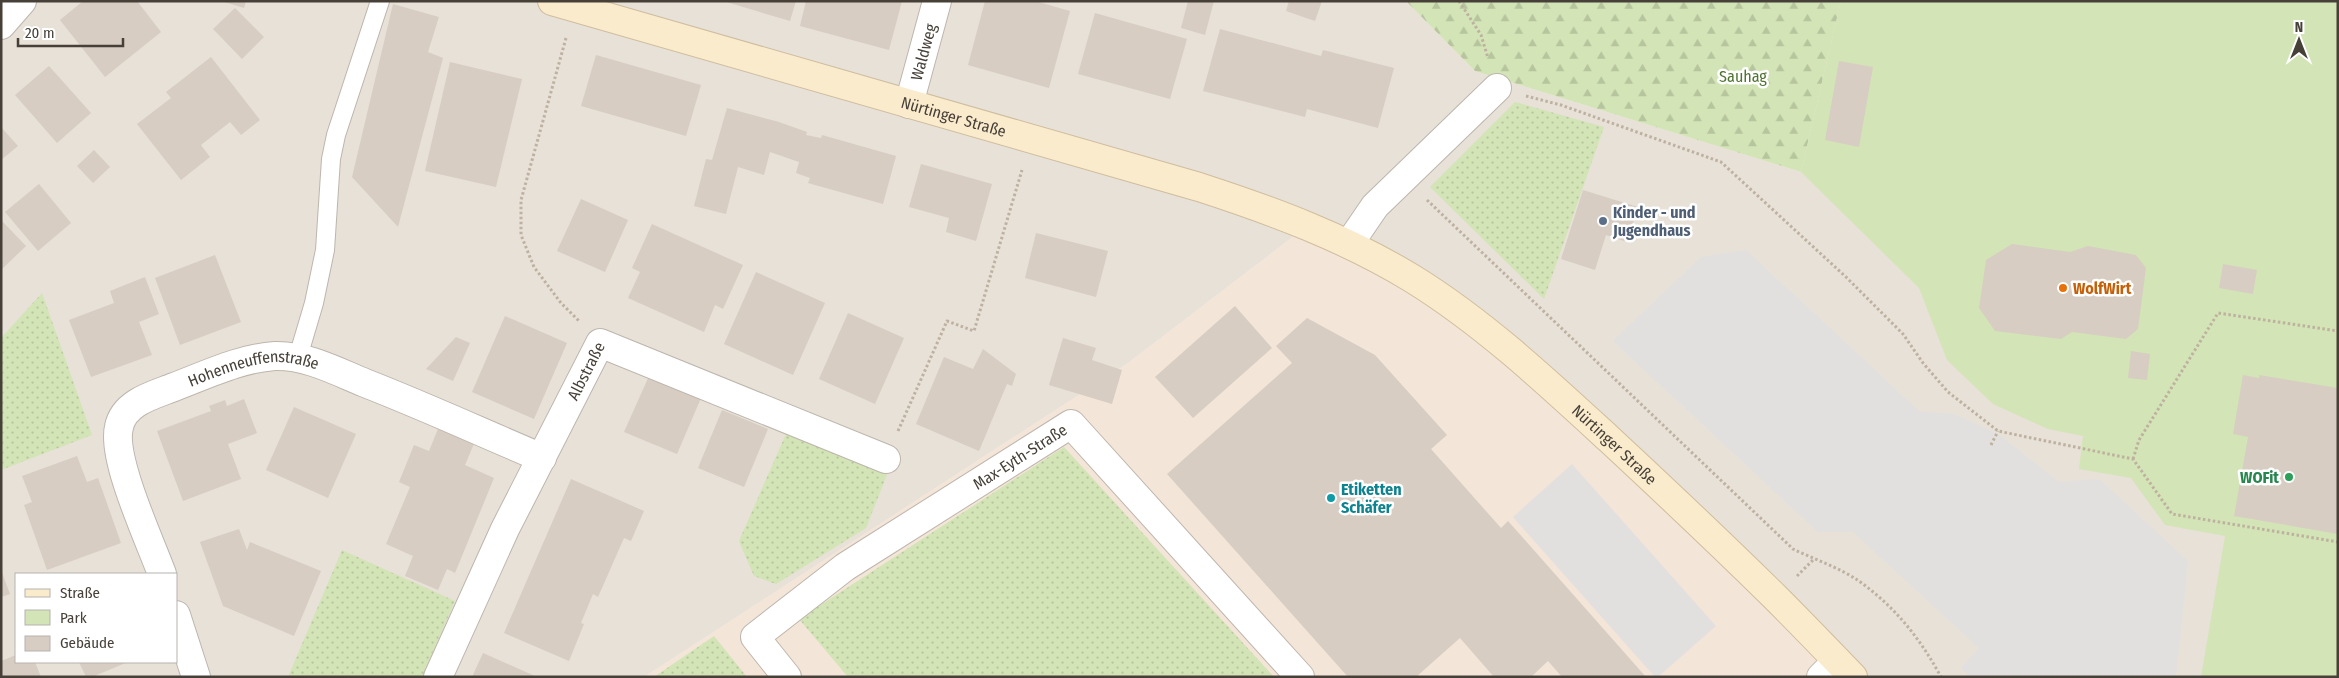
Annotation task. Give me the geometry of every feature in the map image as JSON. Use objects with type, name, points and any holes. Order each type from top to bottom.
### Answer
[{"type":"main road","name":"Nürtinger Straße","points":[[563,5],[1249,203],[1349,244],[1413,279],[1478,324],[1572,405],[1776,598],[1837,671]]},
{"type":"street","points":[[1,25],[22,1]]},
{"type":"street","name":"Waldweg","points":[[909,104],[937,1]]},
{"type":"street","points":[[1349,244],[1360,225],[1375,206],[1497,88]]},
{"type":"street","name":"Albstraße","points":[[438,677],[505,529],[600,343],[886,459]]},
{"type":"street","name":"Hohenneuffenstraße","points":[[162,573],[126,476],[119,450],[118,427],[126,410],[148,397],[241,363],[274,356],[298,358],[398,396],[542,458]]},
{"type":"street","name":"Max-Eyth-Straße","points":[[787,677],[755,637],[844,567],[1072,424],[1300,677]]},
{"type":"street","points":[[178,621],[196,677]]},
{"type":"lane","points":[[298,358],[314,303],[325,250],[330,168],[336,135],[380,1]]},
{"type":"path","points":[[1459,1],[1481,36],[1497,88],[1561,105],[1721,162],[1846,276],[1903,334],[1923,363],[1948,392],[1998,431],[2133,459],[2172,514],[2338,542]]},
{"type":"path","points":[[563,5],[521,200],[521,236],[534,267],[561,303],[600,343]]},
{"type":"path","points":[[886,459],[948,321],[974,330],[1031,139]]},
{"type":"path","points":[[1404,179],[1793,549],[1858,580],[1896,611],[1926,650],[1941,677]]},
{"type":"path","points":[[2133,459],[2140,440],[2218,313],[2338,331]]},
{"type":"path","points":[[1991,446],[1998,431]]},
{"type":"shaded area","points":[[1,1],[1406,1],[1475,71],[1801,172],[1841,1],[2338,1],[2338,677],[1853,677],[1307,226],[1128,363],[644,677],[1,677]]},
{"type":"shaded area","points":[[1307,226],[1413,279],[1853,677],[644,677],[1128,363]]},
{"type":"shaded area","points":[[1746,250],[1919,411],[1954,414],[1998,434],[2059,482],[2099,479],[2188,561],[2176,677],[1971,677],[1961,668],[1979,648],[1853,532],[1818,532],[1613,341],[1701,257]]},
{"type":"shaded area","points":[[1572,464],[1716,626],[1658,677],[1655,677],[1513,517]]},
{"type":"green space","name":"Sauhag","points":[[1406,1],[1841,1],[1801,172],[1475,71]]},
{"type":"green space","points":[[1841,1],[2338,1],[2338,677],[2201,677],[2225,536],[2165,525],[2131,478],[2079,469],[2083,436],[2048,429],[1993,404],[1947,360],[1919,288],[1801,172]]},
{"type":"green space","points":[[1515,102],[1604,127],[1544,299],[1430,187]]},
{"type":"green space","points":[[42,293],[92,435],[1,470],[1,338]]},
{"type":"green space","points":[[789,427],[888,472],[866,528],[776,584],[754,576],[739,541]]},
{"type":"green space","points":[[1064,447],[1274,677],[848,677],[799,619]]},
{"type":"green space","points":[[342,550],[455,601],[422,677],[288,677]]},
{"type":"green space","points":[[714,636],[747,677],[654,677]]},
{"type":"building","points":[[83,1],[137,1],[161,32],[105,77],[60,20]]},
{"type":"building","points":[[221,1],[246,1],[244,8]]},
{"type":"building","points":[[723,1],[796,1],[790,21]]},
{"type":"building","points":[[806,1],[902,1],[889,50],[800,26]]},
{"type":"building","points":[[985,1],[1035,1],[1070,11],[1049,88],[968,65]]},
{"type":"building","points":[[1188,1],[1214,1],[1205,35],[1181,28]]},
{"type":"building","points":[[1289,1],[1322,1],[1315,21],[1286,11]]},
{"type":"building","points":[[393,4],[439,17],[428,52],[443,58],[398,227],[352,177]]},
{"type":"building","points":[[235,8],[264,37],[242,59],[213,29]]},
{"type":"building","points":[[1095,13],[1187,39],[1170,99],[1078,74]]},
{"type":"building","points":[[1220,29],[1321,56],[1323,50],[1394,68],[1378,128],[1307,109],[1305,117],[1203,91]]},
{"type":"building","points":[[596,55],[701,85],[686,136],[581,106]]},
{"type":"building","points":[[211,57],[260,120],[241,135],[230,122],[201,145],[210,157],[181,180],[137,124],[171,98],[166,92]]},
{"type":"building","points":[[1839,61],[1873,67],[1859,147],[1825,140]]},
{"type":"building","points":[[450,62],[522,79],[496,187],[425,171]]},
{"type":"building","points":[[49,66],[91,113],[57,143],[15,95]]},
{"type":"building","points":[[727,108],[779,122],[807,132],[806,135],[821,138],[822,135],[896,156],[883,204],[808,183],[810,178],[796,173],[799,162],[770,152],[764,175],[738,167],[726,214],[694,206],[706,159],[712,160]]},
{"type":"building","points":[[1,127],[18,146],[1,160]]},
{"type":"building","points":[[94,150],[110,167],[93,183],[77,166]]},
{"type":"building","points":[[921,164],[992,184],[976,241],[946,232],[949,218],[909,207]]},
{"type":"building","points":[[39,184],[71,223],[38,251],[5,212]]},
{"type":"building","name":"Kinder - und Jugendhaus","points":[[1583,190],[1638,207],[1627,242],[1606,235],[1595,270],[1561,259]]},
{"type":"building","points":[[581,199],[628,220],[605,272],[557,251]]},
{"type":"building","points":[[1,220],[26,246],[1,270]]},
{"type":"building","points":[[652,224],[743,265],[723,309],[715,305],[704,332],[628,298],[640,272],[632,268]]},
{"type":"building","points":[[1036,233],[1108,251],[1096,297],[1025,278]]},
{"type":"building","name":"WolfWirt","points":[[2012,244],[2070,252],[2088,246],[2136,255],[2146,268],[2138,329],[2126,339],[2072,332],[2061,339],[1995,331],[1979,308],[1986,260]]},
{"type":"building","points":[[215,255],[241,322],[180,345],[155,278]]},
{"type":"building","points":[[2223,264],[2257,270],[2253,294],[2219,288]]},
{"type":"building","points":[[756,272],[825,303],[793,375],[724,344]]},
{"type":"building","points":[[145,277],[159,314],[139,322],[152,355],[91,377],[69,320],[114,303],[110,291]]},
{"type":"building","points":[[1235,306],[1272,348],[1193,418],[1155,377]]},
{"type":"building","points":[[848,313],[904,338],[875,404],[819,379]]},
{"type":"building","points":[[505,316],[567,343],[534,419],[472,392]]},
{"type":"building","name":"Etiketten Schäfer","points":[[1307,318],[1375,355],[1447,435],[1431,449],[1501,528],[1508,521],[1646,677],[1562,677],[1548,661],[1531,677],[1494,677],[1460,638],[1416,677],[1348,677],[1167,474],[1292,363],[1276,346]]},
{"type":"building","points":[[456,337],[470,343],[453,381],[426,369]]},
{"type":"building","points":[[1063,338],[1096,348],[1092,360],[1122,370],[1112,404],[1049,385]]},
{"type":"building","points":[[983,349],[1016,374],[1012,386],[1007,384],[979,451],[916,424],[944,357],[973,369]]},
{"type":"building","points":[[2131,351],[2150,354],[2147,380],[2128,378]]},
{"type":"building","name":"WOFit","points":[[2243,375],[2259,378],[2259,375],[2338,388],[2338,534],[2234,516],[2248,437],[2233,434]]},
{"type":"building","points":[[649,376],[701,398],[677,454],[624,432]]},
{"type":"building","points":[[244,399],[257,433],[228,444],[241,479],[183,501],[157,431],[211,411],[209,406],[225,400],[227,406]]},
{"type":"building","points":[[294,407],[356,434],[328,498],[266,470]]},
{"type":"building","points":[[722,410],[768,429],[744,487],[698,468]]},
{"type":"building","points":[[440,424],[476,439],[465,465],[494,478],[455,573],[447,569],[438,590],[405,576],[413,556],[386,544],[410,487],[399,482],[414,445],[429,451]]},
{"type":"building","points":[[77,456],[87,482],[98,478],[121,543],[47,570],[24,505],[32,502],[22,476]]},
{"type":"building","points":[[571,479],[644,511],[631,541],[624,538],[598,597],[593,594],[581,623],[584,624],[569,661],[504,633]]},
{"type":"building","points":[[239,529],[247,550],[250,542],[321,571],[294,636],[223,606],[200,542]]},
{"type":"building","points":[[1,570],[10,594],[1,597]]},
{"type":"building","points":[[483,653],[537,677],[472,677]]},
{"type":"building","points":[[15,655],[15,663],[35,663],[41,677],[1,677],[1,661]]},
{"type":"building","points":[[79,663],[126,663],[92,677],[86,677]]},
{"type":"place","name":"Kinder - und Jugendhaus","points":[[1603,221]]},
{"type":"place","name":"WolfWirt","points":[[2063,288]]},
{"type":"place","name":"WOFit","points":[[2289,477]]},
{"type":"place","name":"Etiketten Schäfer","points":[[1331,498]]}]
